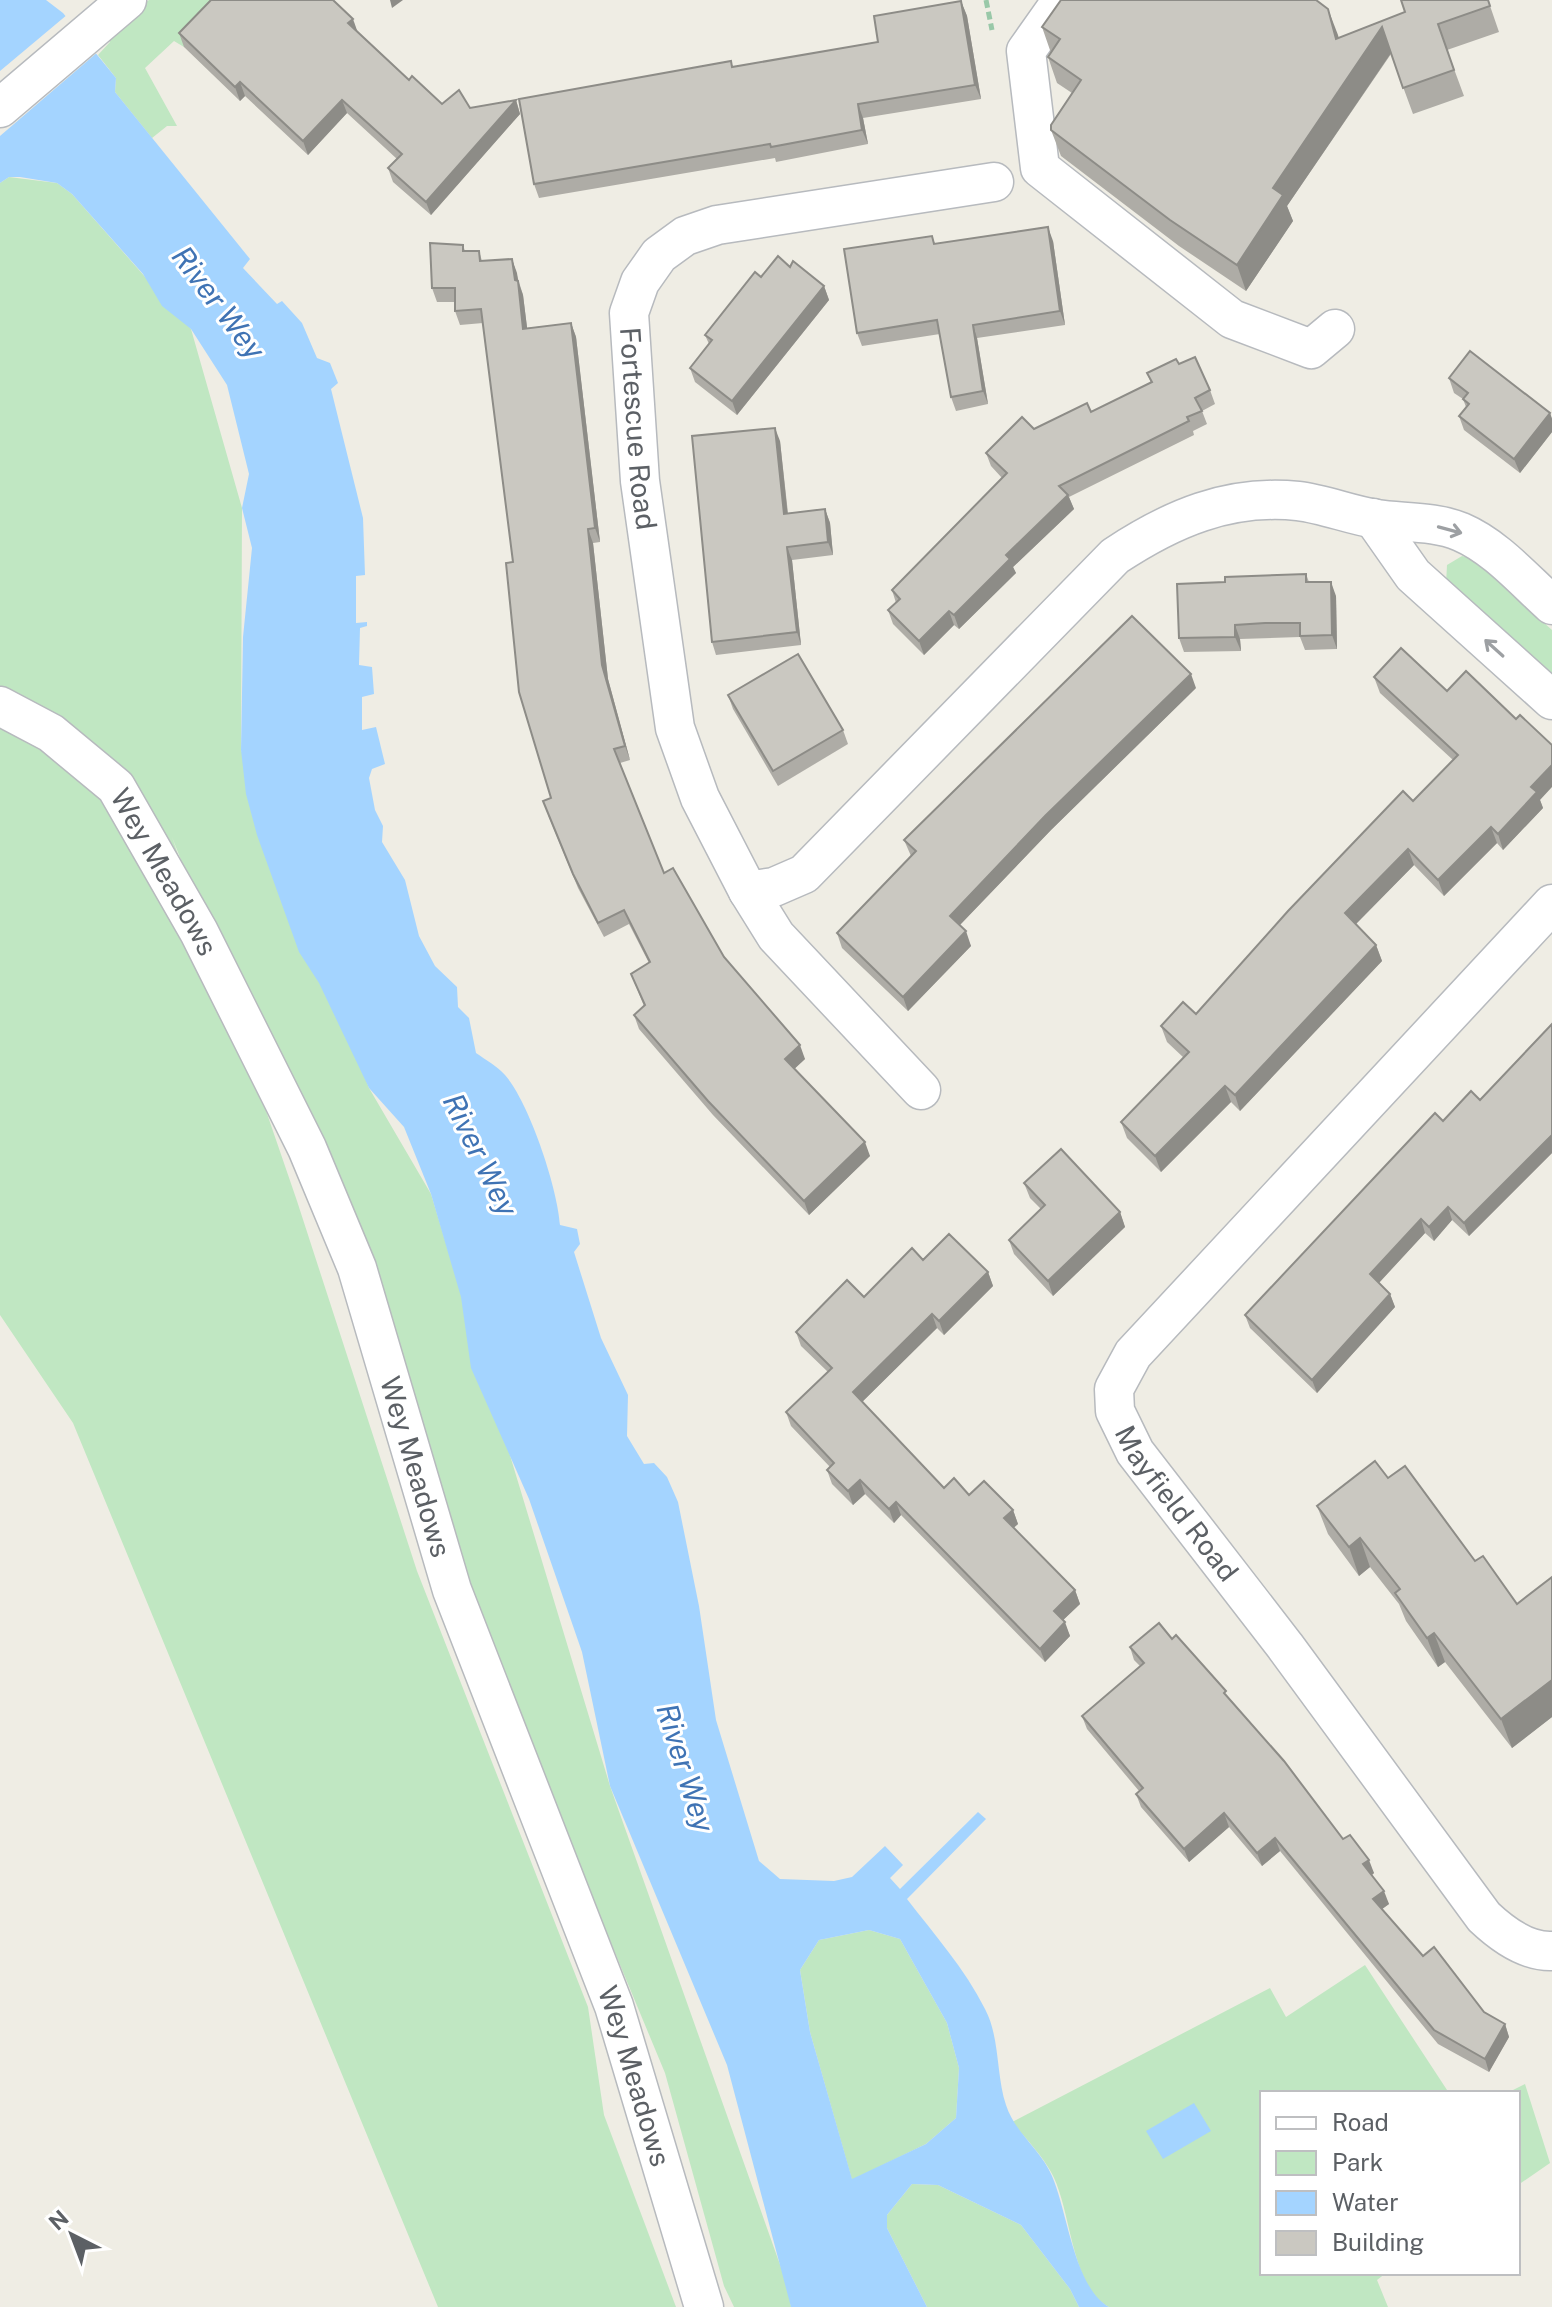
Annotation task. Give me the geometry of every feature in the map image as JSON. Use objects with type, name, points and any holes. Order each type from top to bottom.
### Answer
[{"type":"street","points":[[0,108],[127,0]]},
{"type":"street","points":[[1062,0],[1026,51],[1040,168],[1232,319],[1311,349],[1335,329]]},
{"type":"street","name":"Fortescue Road","points":[[921,1090],[776,936],[748,891],[700,798],[675,728],[664,665],[640,481],[629,313],[640,282],[659,255],[685,236],[717,225],[994,182]]},
{"type":"street","points":[[748,891],[774,887],[804,874],[1115,556],[1155,530],[1203,509],[1246,501],[1299,501],[1373,518],[1459,531],[1485,546],[1552,605]]},
{"type":"street","points":[[1373,518],[1413,575],[1552,700]]},
{"type":"street","name":"Wey Meadows","points":[[0,706],[51,733],[116,787],[199,932],[307,1148],[357,1268],[452,1590],[614,2006],[704,2307]]},
{"type":"street","name":"Mayfield Road","points":[[1552,904],[1159,1325],[1133,1354],[1114,1389],[1115,1411],[1135,1452],[1285,1646],[1484,1917],[1501,1933],[1526,1946],[1552,1951]]},
{"type":"green space","points":[[149,0],[229,0],[184,47],[174,41],[145,68],[177,126],[167,126],[152,138],[115,92],[116,78],[98,55],[110,42],[104,34]]},
{"type":"green space","points":[[9,177],[57,183],[72,194],[191,329],[242,508],[241,750],[369,1088],[431,1194],[610,1786],[789,2290],[791,2307],[734,2307],[724,2286],[665,2073],[475,1616],[172,837],[297,1201],[417,1571],[588,2007],[604,2115],[676,2307],[438,2307],[73,1423],[0,1315],[0,183]]},
{"type":"green space","points":[[1462,556],[1473,559],[1552,630],[1552,682],[1446,585],[1447,565]]},
{"type":"green space","points":[[869,1930],[900,1939],[947,2023],[959,2068],[956,2118],[926,2144],[852,2180],[810,2032],[800,1970],[819,1940]]},
{"type":"green space","points":[[1365,1965],[1448,2091],[1260,2091],[1260,2275],[1383,2275],[1377,2280],[1388,2307],[1109,2307],[1096,2297],[1086,2283],[1051,2172],[1012,2122],[1270,1988],[1286,2017]]},
{"type":"green space","points":[[1525,2084],[1550,2163],[1520,2184],[1520,2091],[1511,2091]]},
{"type":"green space","points":[[912,2184],[938,2185],[1021,2225],[1070,2289],[1079,2307],[927,2307],[887,2228],[887,2215]]},
{"type":"water","name":"River Wey","points":[[0,0],[46,0],[63,13],[116,78],[115,92],[250,259],[243,268],[277,304],[282,301],[302,323],[317,358],[330,363],[338,383],[331,389],[363,518],[365,575],[356,576],[356,623],[367,622],[367,626],[360,628],[359,665],[372,667],[374,694],[362,697],[362,730],[376,727],[385,764],[372,769],[369,778],[375,810],[383,826],[382,842],[405,880],[419,936],[435,966],[457,987],[458,1007],[469,1018],[476,1053],[505,1075],[523,1105],[548,1169],[560,1225],[577,1229],[580,1244],[574,1252],[601,1338],[628,1395],[627,1436],[644,1464],[654,1463],[667,1477],[678,1502],[699,1606],[716,1720],[759,1861],[780,1879],[834,1881],[852,1877],[885,1846],[903,1865],[890,1878],[900,1889],[978,1812],[986,1819],[907,1899],[959,1966],[985,2009],[993,2032],[1003,2093],[1010,2115],[1052,2176],[1080,2267],[1097,2297],[1109,2307],[1079,2307],[1070,2289],[1021,2225],[938,2185],[912,2184],[887,2215],[887,2228],[927,2307],[791,2307],[727,2065],[610,1786],[582,1652],[529,1499],[471,1368],[461,1297],[431,1194],[404,1127],[369,1088],[319,983],[299,952],[257,835],[246,794],[241,750],[243,637],[252,548],[242,508],[249,474],[227,385],[191,329],[162,306],[143,274],[72,194],[57,183],[20,177],[9,177],[0,183]],"holes":[[[869,1930],[900,1939],[947,2023],[959,2068],[956,2118],[926,2144],[852,2179],[810,2032],[800,1970],[819,1940]]]},
{"type":"water","points":[[1194,2103],[1211,2131],[1163,2159],[1146,2131]]},
{"type":"pier","points":[[68,14],[99,51],[0,136],[0,71]]},
{"type":"building","points":[[211,0],[333,0],[353,19],[348,23],[409,80],[412,76],[442,104],[459,90],[470,108],[516,100],[426,202],[388,168],[402,154],[342,100],[303,141],[240,82],[235,87],[179,33]]},
{"type":"building","points":[[1061,0],[1316,0],[1328,9],[1336,39],[1405,12],[1401,0],[1488,0],[1490,6],[1438,24],[1454,70],[1403,88],[1382,27],[1273,188],[1283,195],[1237,265],[1170,220],[1051,130],[1051,125],[1081,80],[1048,57],[1060,39],[1042,27]]},
{"type":"building","points":[[961,1],[975,85],[858,104],[862,130],[534,184],[519,99],[731,61],[732,67],[878,42],[874,16]]},
{"type":"building","points":[[1048,227],[1060,311],[973,325],[983,391],[951,397],[937,320],[857,333],[844,249],[932,236],[934,244]]},
{"type":"building","points":[[430,243],[463,245],[463,251],[479,251],[480,261],[512,259],[515,280],[518,281],[523,329],[571,323],[595,528],[588,529],[602,665],[625,746],[614,749],[664,873],[673,868],[724,957],[800,1045],[785,1059],[865,1142],[804,1201],[708,1101],[634,1015],[645,1005],[631,974],[650,962],[624,910],[598,923],[573,874],[543,801],[551,798],[519,692],[506,563],[513,562],[481,309],[455,311],[455,288],[432,288]]},
{"type":"building","points":[[778,256],[790,267],[793,261],[824,286],[732,401],[690,368],[712,340],[705,335],[755,272],[761,277]]},
{"type":"building","points":[[1470,351],[1550,413],[1514,459],[1459,416],[1469,404],[1463,399],[1468,393],[1449,378]]},
{"type":"building","points":[[1195,357],[1210,390],[1195,398],[1202,411],[1187,417],[1189,421],[1059,486],[1068,495],[1006,555],[1010,559],[954,615],[949,611],[919,641],[888,610],[900,599],[892,590],[1007,473],[986,453],[1022,417],[1034,429],[1087,403],[1091,412],[1152,382],[1147,373],[1176,359],[1179,364]]},
{"type":"building","points":[[775,428],[784,514],[825,509],[828,542],[787,547],[797,632],[712,642],[692,436]]},
{"type":"building","points":[[1306,574],[1306,582],[1331,582],[1332,635],[1300,636],[1300,623],[1265,623],[1235,625],[1235,637],[1179,638],[1177,584],[1225,582],[1225,577]]},
{"type":"building","points":[[1132,616],[1191,674],[1045,816],[950,916],[966,931],[903,997],[837,933],[916,851],[904,840]]},
{"type":"building","points":[[1401,648],[1447,691],[1466,671],[1516,719],[1520,715],[1552,745],[1552,765],[1531,787],[1537,792],[1498,834],[1491,827],[1438,880],[1408,849],[1345,913],[1376,945],[1235,1095],[1225,1086],[1155,1156],[1121,1122],[1189,1052],[1161,1026],[1183,1002],[1196,1014],[1288,911],[1403,791],[1413,801],[1458,755],[1374,677]]},
{"type":"building","points":[[798,654],[843,730],[773,771],[728,695]]},
{"type":"building","points":[[1552,1024],[1552,1135],[1464,1223],[1448,1207],[1429,1227],[1421,1219],[1370,1274],[1390,1294],[1312,1380],[1245,1315],[1435,1113],[1443,1121],[1471,1091],[1480,1100]]},
{"type":"building","points":[[1061,1149],[1120,1212],[1048,1281],[1009,1240],[1045,1205],[1024,1183]]},
{"type":"building","points":[[949,1234],[988,1272],[939,1321],[932,1314],[853,1392],[944,1488],[954,1478],[969,1495],[984,1481],[1013,1510],[1004,1518],[1075,1590],[1054,1611],[1065,1622],[1040,1649],[896,1502],[889,1509],[860,1480],[848,1491],[827,1470],[834,1463],[786,1412],[832,1368],[796,1332],[847,1280],[864,1297],[912,1248],[923,1260]]},
{"type":"building","points":[[1375,1461],[1388,1478],[1405,1466],[1475,1561],[1483,1556],[1517,1604],[1552,1577],[1552,1680],[1501,1719],[1434,1633],[1427,1638],[1395,1593],[1400,1589],[1360,1538],[1349,1547],[1317,1506]]},
{"type":"building","points":[[1159,1623],[1172,1639],[1176,1635],[1226,1691],[1224,1693],[1284,1761],[1343,1839],[1350,1835],[1369,1860],[1363,1864],[1384,1891],[1373,1899],[1423,1956],[1434,1947],[1484,2012],[1505,2024],[1485,2059],[1434,2030],[1275,1838],[1257,1853],[1224,1813],[1184,1849],[1136,1794],[1143,1788],[1082,1716],[1144,1663],[1130,1647]]}]
